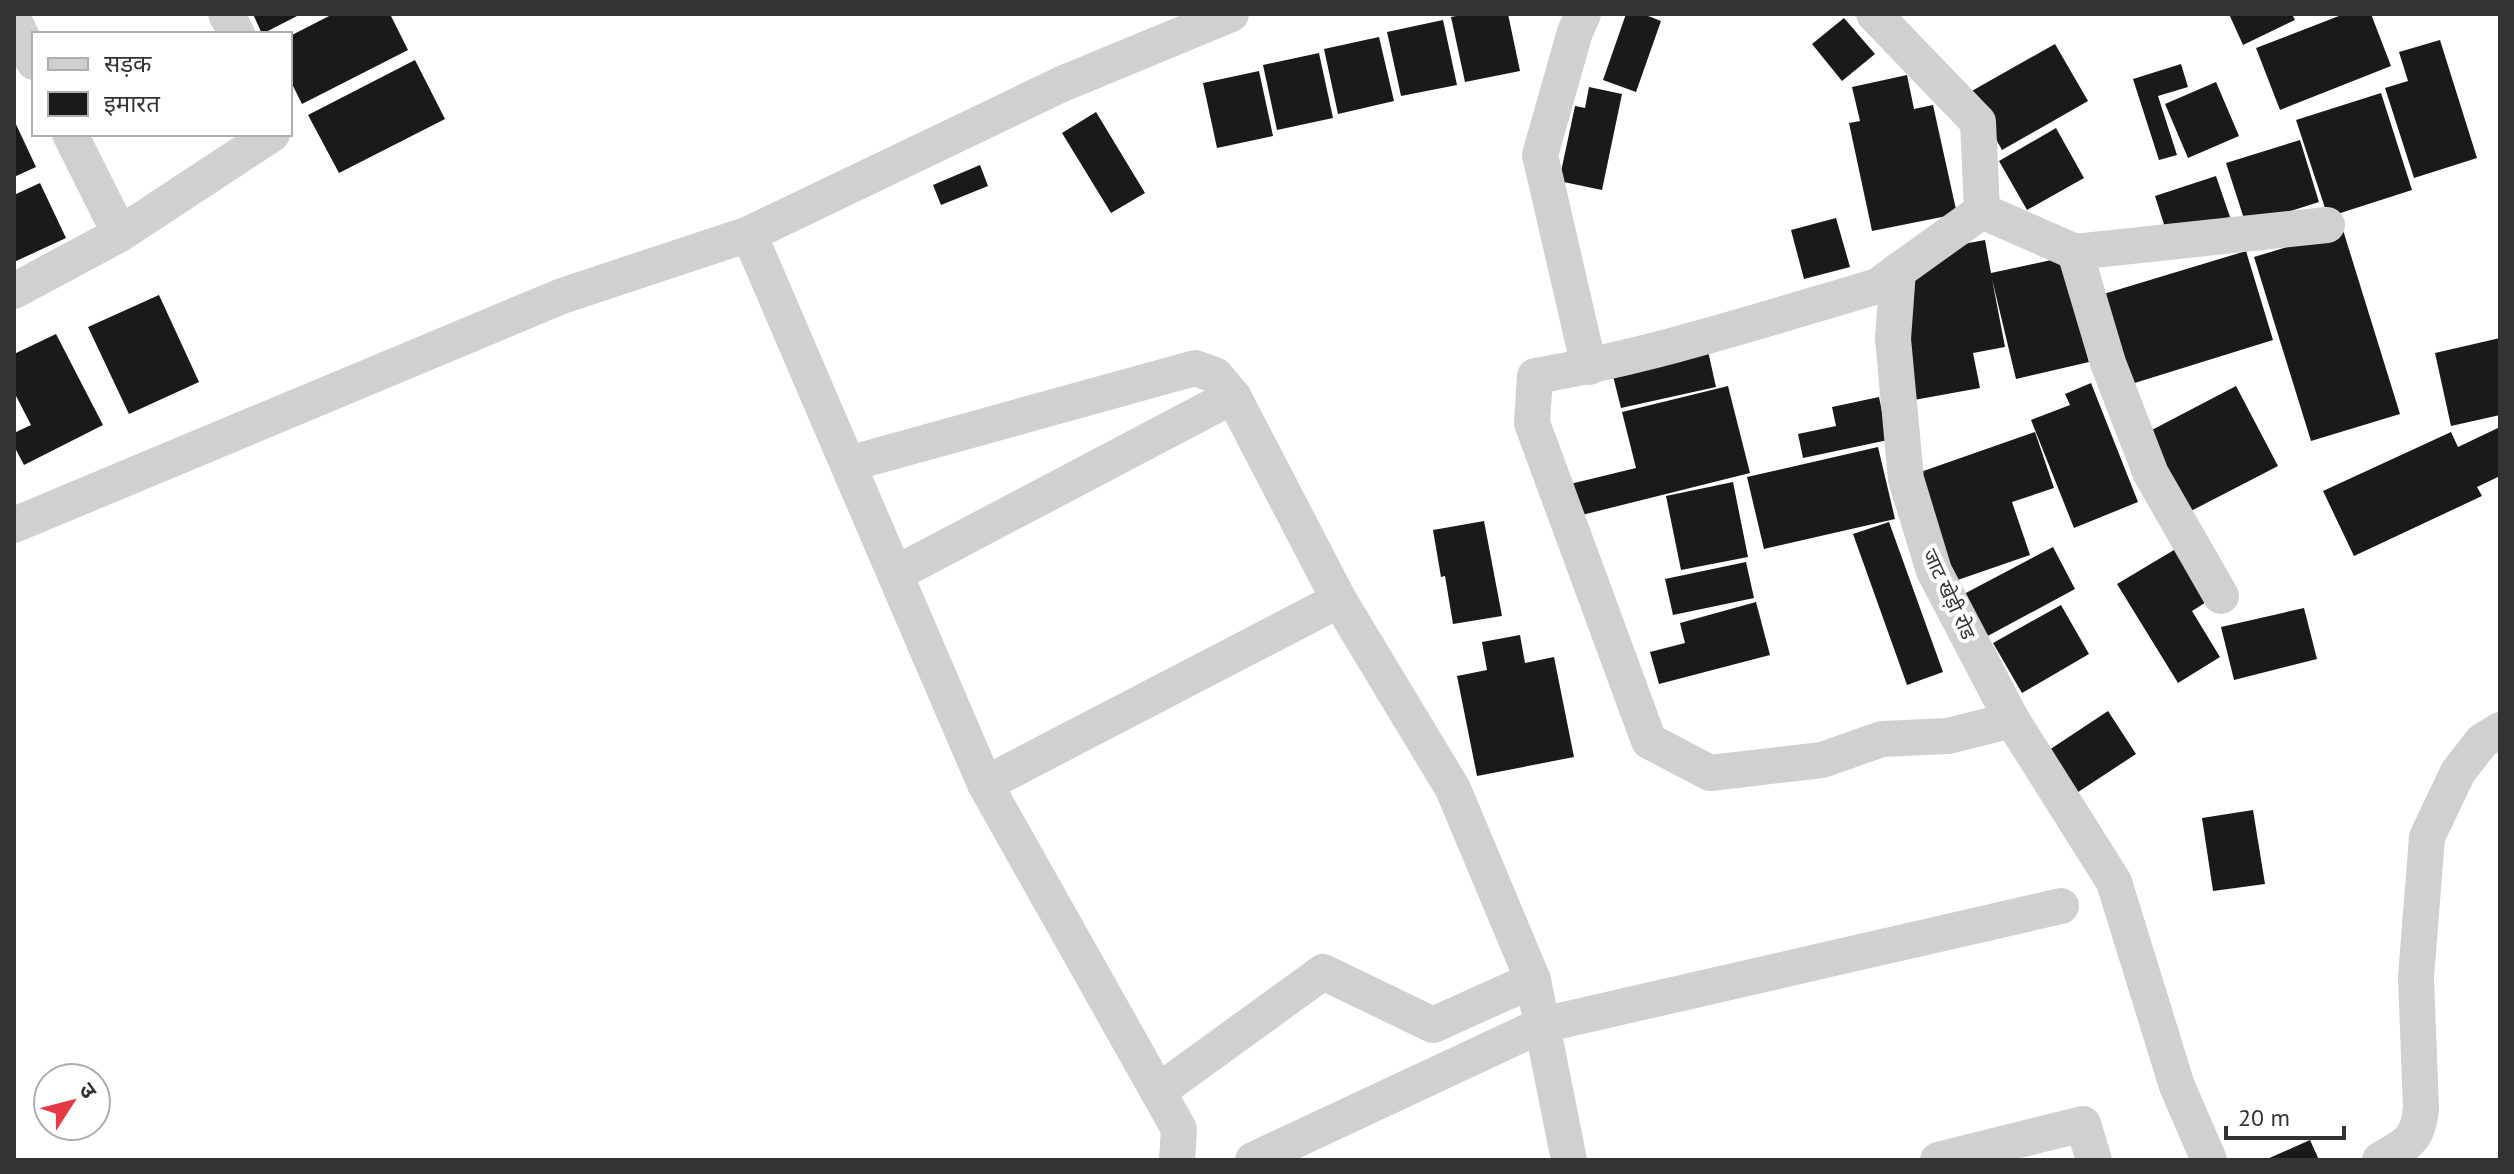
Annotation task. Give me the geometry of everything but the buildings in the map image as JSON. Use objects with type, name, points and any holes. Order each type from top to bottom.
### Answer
[{"type":"street","points":[[226,14],[236,32]]},
{"type":"street","points":[[14,525],[562,296],[749,234],[1062,84],[1231,14]]},
{"type":"street","points":[[1583,14],[1575,32],[1540,155],[1589,367]]},
{"type":"street","points":[[1874,14],[1978,122],[1982,211]]},
{"type":"street","points":[[14,21],[32,58]]},
{"type":"street","points":[[71,136],[120,234]]},
{"type":"street","points":[[14,291],[120,234],[269,136]]},
{"type":"street","points":[[1982,211],[1878,286],[1686,342],[1589,367],[1535,376],[1532,423],[1649,741],[1710,773],[1822,760],[1882,739],[1948,736],[2012,720]]},
{"type":"street","points":[[1982,211],[2075,252],[2327,225]]},
{"type":"street","points":[[749,234],[985,784],[1179,1129],[1177,1160]]},
{"type":"street","points":[[2075,252],[2108,363],[2151,474],[2221,596]]},
{"type":"street","name":"जाट खेड़ी रोड","points":[[1898,271],[1893,339],[1906,479],[1934,571],[2012,720],[2114,882],[2177,1086],[2209,1160]]},
{"type":"street","points":[[848,464],[1195,368],[1215,375],[1233,396],[1339,600],[1453,789],[1533,980],[1569,1160]]},
{"type":"street","points":[[895,574],[1233,396]]},
{"type":"street","points":[[985,784],[1339,600]]},
{"type":"street","points":[[2380,1160],[2412,1141],[2419,1126],[2416,977],[2427,837],[2458,772],[2482,741],[2500,730]]},
{"type":"street","points":[[1253,1160],[1542,1025],[2061,906]]},
{"type":"street","points":[[1159,1091],[1323,972],[1433,1025],[1533,980]]},
{"type":"street","points":[[1938,1160],[2083,1124],[2094,1160]]}]
